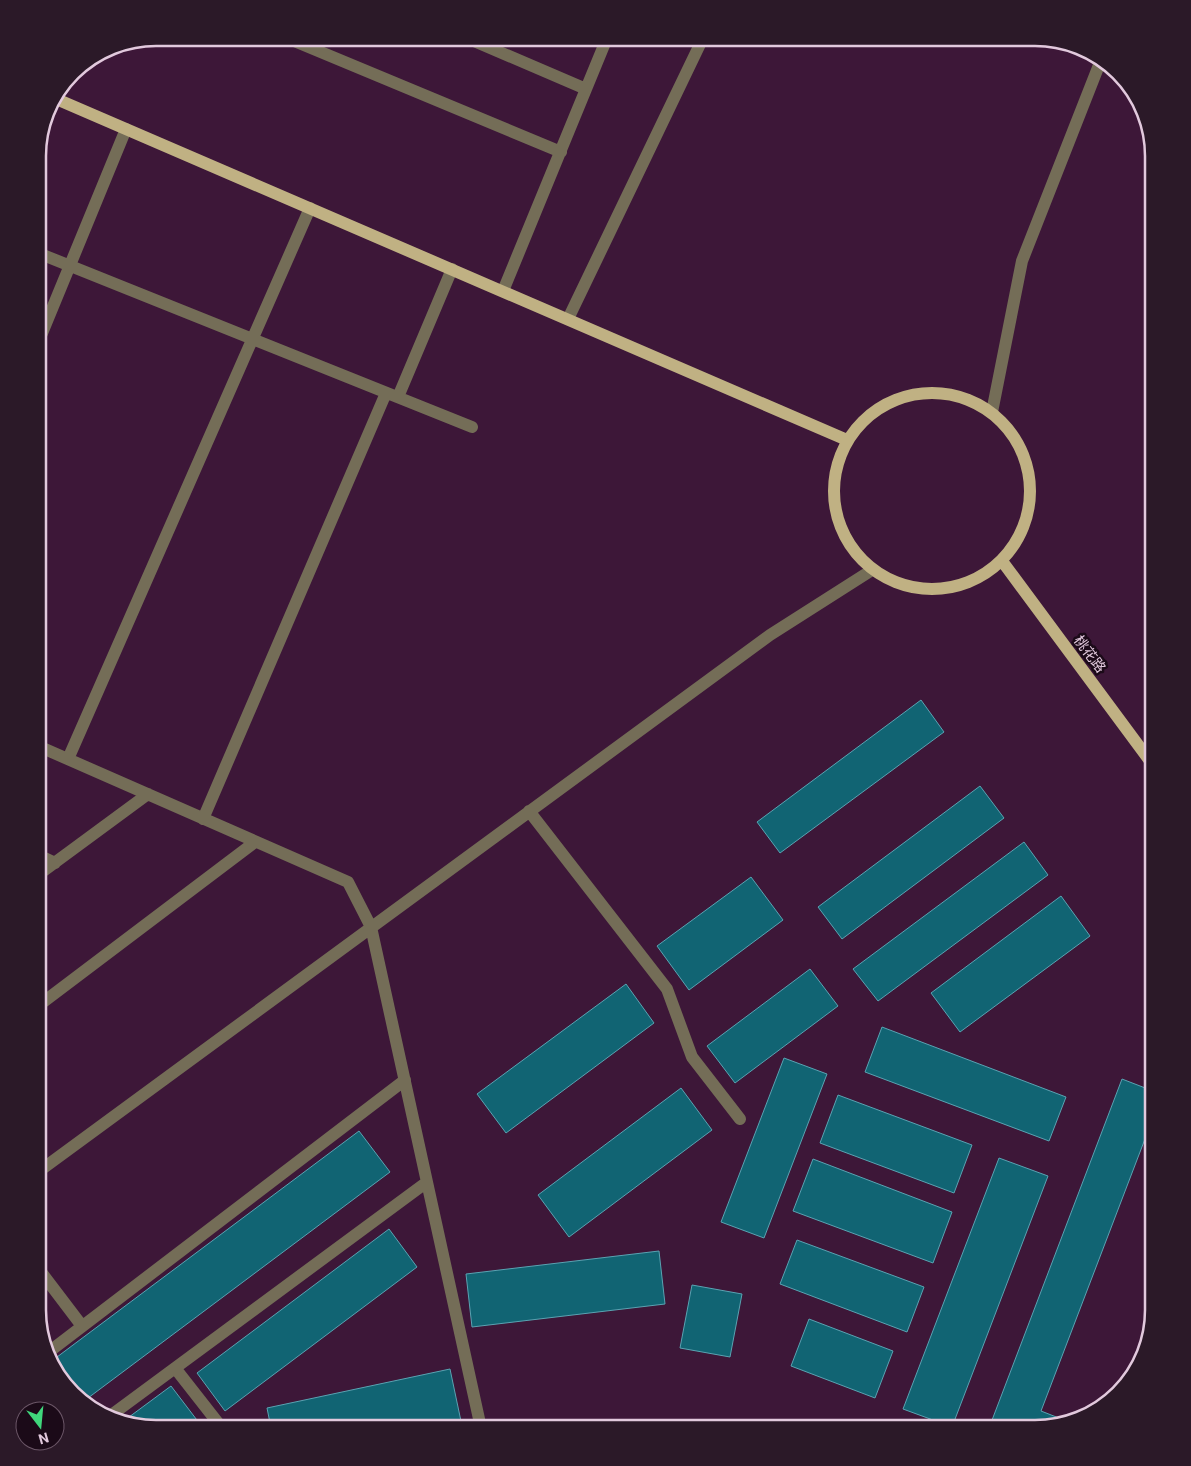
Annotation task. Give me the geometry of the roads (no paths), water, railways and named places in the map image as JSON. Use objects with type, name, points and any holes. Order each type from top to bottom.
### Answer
[{"type":"main road","points":[[61,101],[847,440]]},
{"type":"main road","points":[[920,393],[961,396],[992,412],[1022,450],[1031,483],[1022,533],[1002,561],[980,578],[947,589],[902,586],[872,570],[849,546],[835,515],[834,472],[847,440],[860,423],[887,403],[920,393]]},
{"type":"main road","name":"桃花路","points":[[1002,561],[1145,753]]},
{"type":"street","points":[[306,46],[560,152]]},
{"type":"street","points":[[486,46],[586,89]]},
{"type":"street","points":[[503,291],[604,46]]},
{"type":"street","points":[[568,319],[700,46]]},
{"type":"street","points":[[992,412],[1022,261],[1098,67]]},
{"type":"street","points":[[46,324],[126,129]]},
{"type":"street","points":[[68,759],[310,208]]},
{"type":"street","points":[[46,256],[472,427]]},
{"type":"street","points":[[203,818],[392,395],[452,269]]},
{"type":"street","points":[[46,1166],[770,635],[872,570]]},
{"type":"street","points":[[46,749],[348,882],[371,927],[479,1420]]},
{"type":"street","points":[[46,869],[148,794]]},
{"type":"street","points":[[529,811],[667,989],[692,1057],[740,1119]]},
{"type":"street","points":[[46,1000],[255,842]]},
{"type":"street","points":[[46,859],[55,863]]},
{"type":"street","points":[[54,1348],[405,1080]]},
{"type":"street","points":[[116,1412],[427,1182]]},
{"type":"street","points":[[46,1279],[82,1326]]},
{"type":"street","points":[[175,1368],[216,1420]]}]
